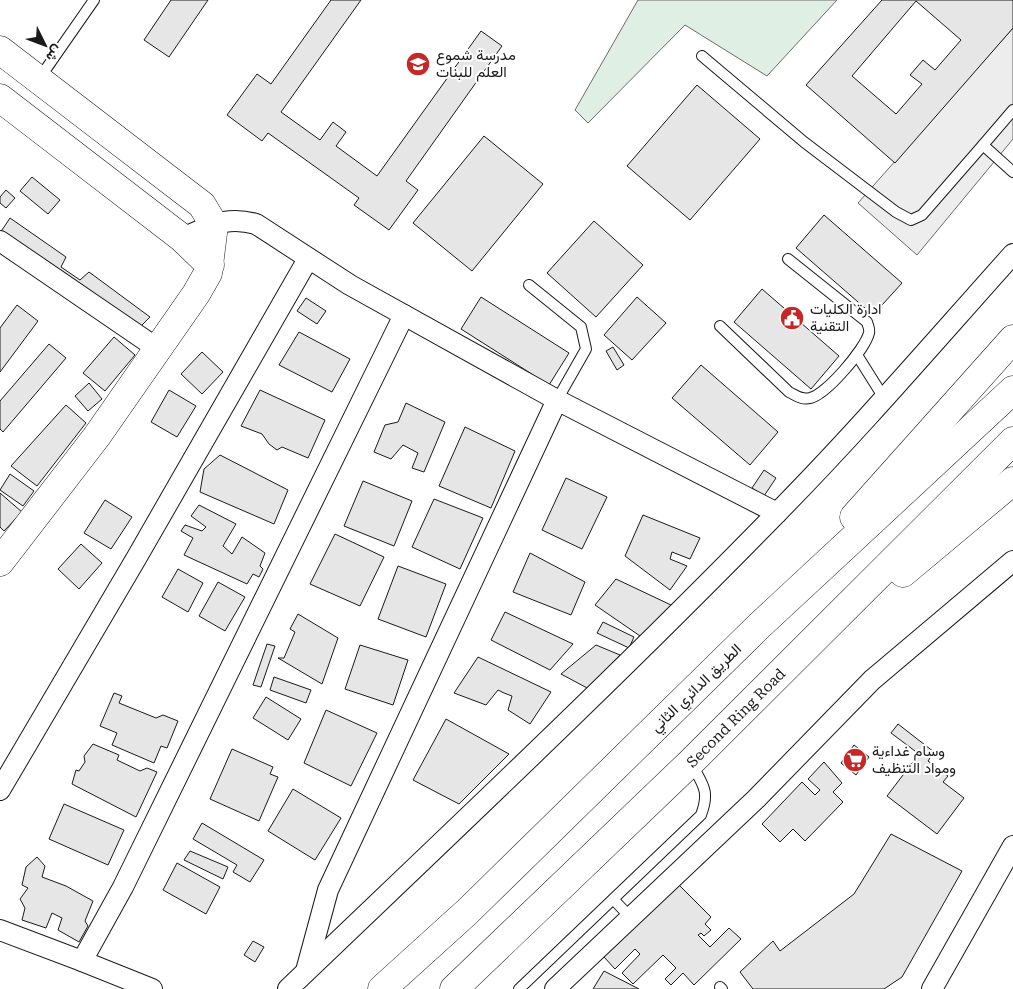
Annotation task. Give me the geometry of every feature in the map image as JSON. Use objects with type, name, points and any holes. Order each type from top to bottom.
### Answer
[{"type":"main road","points":[[0,50],[202,205],[214,225],[210,265],[196,294],[97,436],[0,562]]},
{"type":"main road","points":[[0,98],[182,238],[210,265]]},
{"type":"main road","points":[[759,626],[1013,339]]},
{"type":"main road","name":"الطريق الدائري الثاني","points":[[382,989],[467,912],[759,626],[1013,390]]},
{"type":"main road","name":"Second Ring Road","points":[[454,989],[691,762],[1013,441]]},
{"type":"main road","points":[[795,660],[1013,482]]},
{"type":"street","points":[[182,238],[214,225],[239,219],[256,224],[308,259],[404,315],[558,400],[777,513]]},
{"type":"street","points":[[0,241],[158,349]]},
{"type":"street","points":[[288,989],[596,695],[777,513],[884,398],[1013,254]]},
{"type":"street","points":[[0,790],[137,557],[308,259]]},
{"type":"street","points":[[82,961],[123,887],[404,315]]},
{"type":"street","points":[[306,972],[328,890],[558,400]]},
{"type":"street","points":[[556,989],[756,799],[872,680],[1013,561]]},
{"type":"street","points":[[932,989],[1013,846]]},
{"type":"street","points":[[0,930],[152,989]]},
{"type":"lane","points":[[38,80],[94,0]]},
{"type":"lane","points":[[702,56],[804,142],[896,212],[911,220],[922,215],[1013,110]]},
{"type":"lane","points":[[983,145],[1013,172]]},
{"type":"lane","points":[[720,326],[789,392],[801,399],[812,398],[822,391],[857,355],[869,334],[867,322],[788,259]]},
{"type":"lane","points":[[529,285],[581,327],[585,340],[586,349],[558,400]]},
{"type":"lane","points":[[857,355],[884,398]]},
{"type":"lane","points":[[519,989],[701,815],[705,803],[706,790],[691,762]]},
{"type":"lane","points":[[614,900],[631,918]]},
{"type":"green space","points":[[638,0],[837,0],[767,76],[685,25],[588,123],[575,110]]},
{"type":"shaded area","points":[[1013,28],[1013,139],[917,255],[858,203]]},
{"type":"building","points":[[171,0],[208,0],[169,57],[144,40]]},
{"type":"building","points":[[331,0],[361,0],[281,112],[320,140],[333,122],[346,132],[336,146],[377,176],[481,31],[502,46],[406,181],[418,190],[389,230],[354,205],[359,198],[268,133],[262,141],[227,115],[257,74],[271,84]]},
{"type":"building","points":[[882,0],[1013,0],[1013,28],[895,163],[806,85]],"holes":[[[916,1],[961,40],[935,70],[923,60],[910,75],[922,84],[896,114],[852,76]]]},
{"type":"building","points":[[697,85],[760,139],[690,220],[627,166]]},
{"type":"building","points":[[484,136],[543,184],[472,271],[413,223]]},
{"type":"building","points":[[32,177],[60,200],[48,214],[20,191]]},
{"type":"building","points":[[6,190],[15,198],[6,208],[0,203],[0,197]]},
{"type":"building","points":[[824,215],[902,283],[873,315],[796,248]]},
{"type":"building","points":[[10,218],[66,257],[61,267],[80,280],[89,272],[150,317],[137,330],[0,233]]},
{"type":"building","points":[[594,221],[643,265],[596,317],[547,273]]},
{"type":"building","points":[[762,289],[839,356],[811,389],[734,322]]},
{"type":"building","points":[[481,297],[569,353],[549,385],[461,329]]},
{"type":"building","points":[[637,297],[666,323],[632,360],[604,335]]},
{"type":"building","points":[[306,298],[326,311],[317,324],[297,311]]},
{"type":"building","points":[[17,305],[38,321],[0,372],[0,328]]},
{"type":"building","points":[[299,332],[350,359],[332,392],[279,365]]},
{"type":"building","points":[[114,337],[135,355],[105,391],[83,373]]},
{"type":"building","points":[[49,344],[66,358],[3,432],[0,429],[0,401]]},
{"type":"building","points":[[613,347],[624,365],[617,370],[606,351]]},
{"type":"building","points":[[202,352],[223,372],[202,394],[181,374]]},
{"type":"building","points":[[701,365],[778,432],[750,465],[672,398]]},
{"type":"building","points":[[89,383],[102,399],[88,411],[75,396]]},
{"type":"building","points":[[169,390],[196,406],[177,437],[151,422]]},
{"type":"building","points":[[260,390],[325,420],[308,458],[282,447],[277,450],[269,444],[262,434],[241,426]]},
{"type":"building","points":[[406,403],[445,422],[424,472],[412,468],[418,453],[403,445],[391,459],[374,452],[385,425],[398,422]]},
{"type":"building","points":[[66,405],[86,423],[37,486],[11,466]]},
{"type":"building","points":[[465,427],[515,451],[491,508],[439,486]]},
{"type":"building","points":[[220,455],[288,490],[274,524],[200,492],[204,469]]},
{"type":"building","points":[[764,470],[776,478],[764,496],[752,488]]},
{"type":"building","points":[[10,474],[34,491],[23,506],[0,490]]},
{"type":"building","points":[[566,478],[607,497],[582,549],[542,530]]},
{"type":"building","points":[[363,481],[412,501],[394,546],[344,526]]},
{"type":"building","points":[[0,493],[22,512],[4,531],[0,527]]},
{"type":"building","points":[[434,499],[483,518],[460,569],[412,547]]},
{"type":"building","points":[[105,500],[132,517],[111,549],[84,533]]},
{"type":"building","points":[[199,505],[236,524],[223,546],[232,554],[242,537],[265,553],[260,566],[263,569],[259,577],[253,574],[247,584],[184,555],[193,538],[181,531],[185,525],[202,531],[206,527],[191,516]]},
{"type":"building","points":[[643,515],[700,538],[690,559],[672,552],[670,559],[687,566],[670,590],[625,556]]},
{"type":"building","points":[[335,534],[384,557],[360,606],[310,584]]},
{"type":"building","points":[[81,544],[102,563],[79,589],[58,569]]},
{"type":"building","points":[[530,553],[585,582],[571,615],[513,592]]},
{"type":"building","points":[[398,566],[446,584],[426,637],[378,619]]},
{"type":"building","points":[[178,569],[203,583],[188,612],[162,597]]},
{"type":"building","points":[[616,579],[671,605],[643,638],[595,605]]},
{"type":"building","points":[[218,582],[245,597],[225,631],[199,616]]},
{"type":"building","points":[[505,612],[573,644],[550,670],[491,640]]},
{"type":"building","points":[[298,614],[338,638],[322,684],[278,658],[284,658],[295,632],[290,629]]},
{"type":"building","points":[[603,622],[634,637],[629,648],[597,633]]},
{"type":"building","points":[[267,644],[275,646],[261,687],[253,685]]},
{"type":"building","points":[[360,645],[408,660],[393,705],[345,689]]},
{"type":"building","points":[[596,645],[620,655],[589,689],[561,674]]},
{"type":"building","points":[[478,657],[551,692],[530,724],[508,710],[512,696],[498,690],[486,705],[454,693]]},
{"type":"building","points":[[274,677],[311,690],[306,703],[270,690]]},
{"type":"building","points":[[114,693],[122,696],[119,703],[156,718],[163,715],[178,721],[167,748],[161,746],[154,763],[112,745],[117,733],[100,726]]},
{"type":"building","points":[[266,697],[301,719],[288,740],[253,718]]},
{"type":"building","points":[[326,710],[377,733],[351,786],[304,763]]},
{"type":"building","points":[[446,719],[509,754],[459,804],[413,780]]},
{"type":"building","points":[[898,724],[934,752],[928,761],[948,776],[943,782],[964,798],[937,834],[887,796],[919,754],[891,733]]},
{"type":"building","points":[[93,744],[119,755],[117,760],[140,771],[147,768],[157,772],[136,817],[72,784],[76,770],[79,771],[85,762],[84,756]]},
{"type":"building","name":"وسام غداءية ومواد التنظيف","points":[[854,745],[869,757],[856,775],[841,763]]},
{"type":"building","points":[[232,749],[273,767],[270,774],[278,777],[259,821],[210,799]]},
{"type":"building","points":[[824,762],[842,783],[833,792],[843,802],[805,841],[793,829],[780,842],[762,824],[802,782],[815,795],[820,790],[808,779]]},
{"type":"building","points":[[293,789],[341,818],[315,860],[268,831]]},
{"type":"building","points":[[64,804],[124,830],[108,865],[49,839]]},
{"type":"building","points":[[202,823],[264,860],[250,882],[233,872],[237,865],[193,839]]},
{"type":"building","points":[[891,834],[962,871],[902,977],[884,989],[753,989],[740,972],[773,941],[780,951],[854,894]]},
{"type":"building","points":[[190,851],[228,867],[223,879],[184,860]]},
{"type":"building","points":[[37,857],[45,866],[42,877],[66,886],[93,901],[85,921],[88,926],[79,942],[58,930],[62,918],[52,913],[46,928],[22,920],[25,908],[20,899],[28,888],[22,885],[26,867]]},
{"type":"building","points":[[177,863],[220,887],[206,914],[163,890]]},
{"type":"building","points":[[678,884],[711,917],[705,924],[711,930],[704,936],[701,933],[698,935],[710,947],[729,928],[741,939],[694,985],[683,973],[671,985],[665,979],[676,968],[663,955],[633,984],[622,973],[640,954],[635,949],[615,969],[604,957]]},
{"type":"building","points":[[253,941],[264,947],[255,962],[244,955]]},
{"type":"building","points":[[604,971],[639,989],[593,989]]},
{"type":"place","name":"مدرسة شموع العلم للبنات","points":[[418,64]]},
{"type":"place","name":"ادارة الكليات التقنية","points":[[792,318]]},
{"type":"place","name":"وسام غداءية ومواد التنظيف","points":[[855,760]]}]
